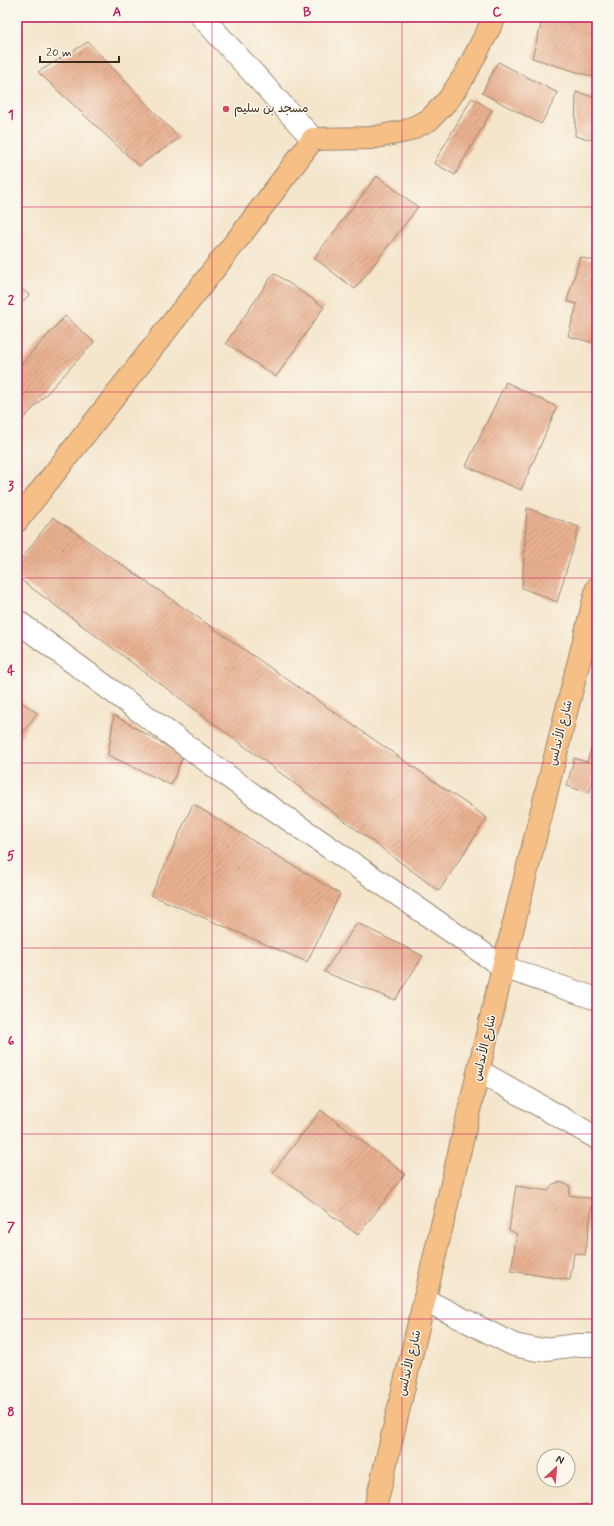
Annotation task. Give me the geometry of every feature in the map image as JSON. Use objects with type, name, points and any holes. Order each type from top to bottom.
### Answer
[{"type":"main road","points":[[17,521],[239,237],[313,139],[372,138],[406,131],[429,120],[449,99],[466,73],[495,17]]},
{"type":"main road","name":"شارع الأندلس","points":[[375,1509],[503,967],[597,588]]},
{"type":"street","points":[[202,17],[313,139]]},
{"type":"street","points":[[17,621],[256,797],[503,967],[597,999]]},
{"type":"street","points":[[479,1071],[597,1138]]},
{"type":"street","points":[[425,1300],[514,1345],[538,1350],[577,1345],[597,1345]]},
{"type":"building","points":[[543,17],[597,17],[596,78],[532,58]]},
{"type":"building","points":[[88,42],[179,138],[139,166],[38,72]]},
{"type":"building","points":[[498,62],[558,93],[541,124],[482,93]]},
{"type":"building","points":[[576,92],[597,98],[597,141],[575,136]]},
{"type":"building","points":[[472,98],[492,110],[455,175],[434,163]]},
{"type":"building","points":[[377,176],[418,207],[355,289],[314,258]]},
{"type":"building","points":[[580,257],[597,262],[597,344],[568,336],[577,304],[567,301]]},
{"type":"building","points":[[274,273],[324,307],[276,377],[226,343]]},
{"type":"building","points":[[17,284],[29,295],[17,308]]},
{"type":"building","points":[[65,316],[94,342],[17,426],[17,369]]},
{"type":"building","points":[[506,382],[557,407],[521,490],[466,466]]},
{"type":"building","points":[[527,508],[579,527],[557,602],[522,588]]},
{"type":"building","points":[[53,517],[487,818],[439,891],[17,577],[17,565]]},
{"type":"building","points":[[17,699],[37,713],[17,741]]},
{"type":"building","points":[[114,715],[183,756],[171,785],[108,755]]},
{"type":"building","points":[[597,730],[597,766],[589,793],[567,786],[574,758],[587,762]]},
{"type":"building","points":[[193,804],[340,894],[307,962],[151,895]]},
{"type":"building","points":[[357,923],[423,956],[395,1000],[324,972]]},
{"type":"building","points":[[321,1110],[405,1174],[358,1235],[273,1172]]},
{"type":"building","points":[[561,1182],[570,1187],[569,1195],[593,1199],[585,1255],[574,1253],[570,1280],[511,1271],[517,1234],[509,1230],[516,1186],[548,1191],[553,1184]]},
{"type":"building","points":[[586,1504],[587,1509],[562,1509],[562,1508]]},
{"type":"place","name":"مسجد بن سليم","points":[[226,109]]}]
